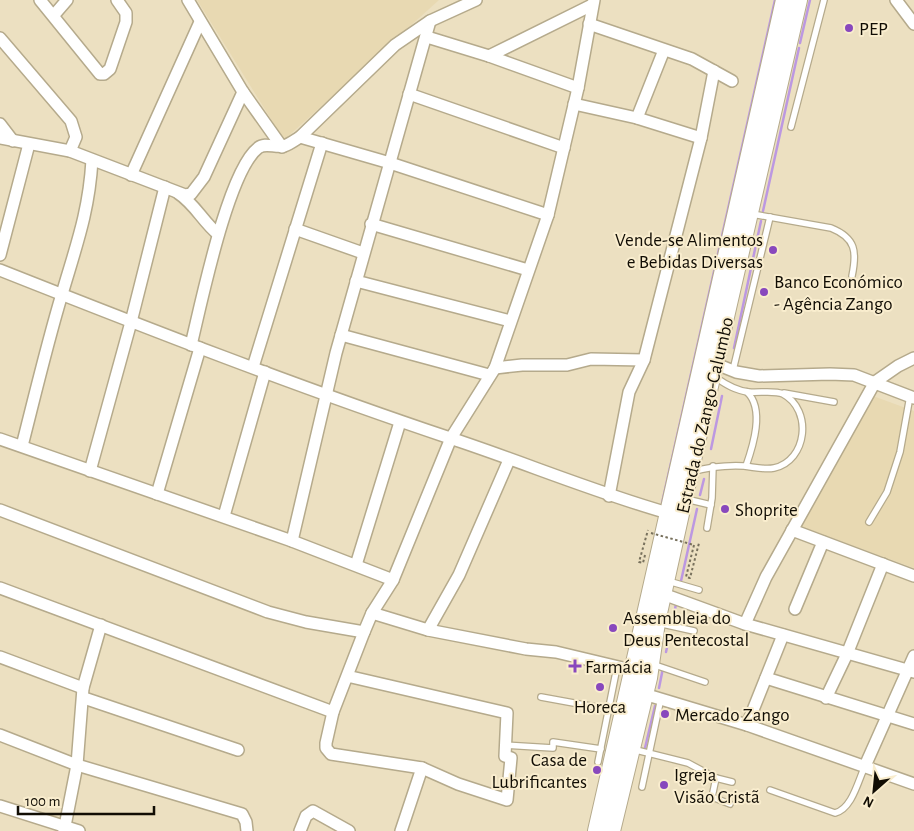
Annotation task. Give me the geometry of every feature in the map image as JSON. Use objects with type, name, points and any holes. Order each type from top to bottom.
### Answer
[{"type":"main road","name":"Estrada do Zango-Calumbo","points":[[597,831],[616,710],[625,667],[668,513],[785,0]]},
{"type":"main road","name":"Estrada do Zango-Calumbo","points":[[611,831],[651,664],[656,622],[689,473],[798,0]]},
{"type":"street","points":[[40,0],[100,74],[104,74],[110,69],[126,22],[126,14],[117,0]]},
{"type":"street","points":[[54,15],[67,0]]},
{"type":"street","points":[[188,0],[243,92],[282,146]]},
{"type":"street","points":[[157,494],[196,346],[218,234],[242,168],[249,158],[263,145],[282,146],[300,137],[395,45],[450,6],[476,0]]},
{"type":"street","points":[[896,0],[914,24]]},
{"type":"street","points":[[347,676],[507,714],[505,756],[511,758],[508,800],[458,784],[422,768],[331,754],[326,748],[326,743],[333,712],[364,632],[372,614],[393,580],[451,438],[492,372],[548,215],[578,88],[593,3]]},
{"type":"street","points":[[490,56],[593,3]]},
{"type":"street","points":[[292,541],[341,335],[430,21]]},
{"type":"street","points":[[131,175],[200,22]]},
{"type":"street","points":[[589,24],[692,59],[732,81]]},
{"type":"street","points":[[427,37],[490,56],[578,88]]},
{"type":"street","points":[[0,38],[71,121],[76,137],[70,152]]},
{"type":"street","points":[[636,118],[664,50]]},
{"type":"street","points":[[609,496],[629,392],[644,360],[701,138],[714,71]]},
{"type":"street","points":[[0,138],[70,152],[185,195],[191,194],[199,186],[243,92]]},
{"type":"street","points":[[409,94],[564,148]]},
{"type":"street","points":[[574,104],[636,118],[701,138]]},
{"type":"street","points":[[0,124],[13,141]]},
{"type":"street","points":[[300,137],[390,163],[548,215]]},
{"type":"street","points":[[252,367],[322,143]]},
{"type":"street","points":[[0,256],[29,144]]},
{"type":"street","points":[[22,446],[62,295],[81,234],[89,198],[92,160]]},
{"type":"street","points":[[169,189],[187,199],[198,214],[218,234]]},
{"type":"street","points":[[90,470],[169,189]]},
{"type":"street","points":[[371,224],[528,270]]},
{"type":"street","points":[[295,229],[363,253]]},
{"type":"street","points":[[0,270],[131,322],[400,422],[451,438],[609,496],[668,513]]},
{"type":"street","points":[[356,281],[510,321]]},
{"type":"street","points":[[341,335],[492,372],[522,365],[567,365],[591,359],[644,360]]},
{"type":"street","points":[[746,624],[766,577],[875,382],[898,366],[914,358]]},
{"type":"street","points":[[714,370],[733,370],[759,376],[830,374],[854,376],[875,382],[912,397]]},
{"type":"street","points":[[224,516],[266,372]]},
{"type":"street","points":[[356,564],[400,422]]},
{"type":"street","points":[[0,439],[224,516],[356,564],[393,580]]},
{"type":"street","points":[[428,630],[459,575],[509,460]]},
{"type":"street","points":[[0,510],[268,612],[306,622],[364,632]]},
{"type":"street","points":[[792,530],[914,576]]},
{"type":"street","points":[[795,609],[823,542]]},
{"type":"street","points":[[826,698],[847,654],[883,564]]},
{"type":"street","points":[[664,587],[746,624],[911,672]]},
{"type":"street","points":[[0,588],[333,712]]},
{"type":"street","points":[[372,614],[428,630],[526,649],[556,652],[625,667]]},
{"type":"street","points":[[64,828],[77,766],[84,693],[101,625]]},
{"type":"street","points":[[747,725],[783,636]]},
{"type":"street","points":[[865,766],[886,717],[911,672],[914,656]]},
{"type":"street","points":[[0,657],[84,693],[238,750]]},
{"type":"street","points":[[766,678],[886,717],[914,724]]},
{"type":"street","points":[[644,694],[747,725],[914,784]]},
{"type":"street","points":[[0,734],[77,766],[242,814],[246,822],[247,831]]},
{"type":"street","points":[[401,831],[422,768]]},
{"type":"street","points":[[0,806],[64,828],[79,831]]},
{"type":"street","points":[[300,831],[306,816],[313,811],[349,831]]},
{"type":"lane","points":[[791,126],[824,0]]},
{"type":"lane","points":[[750,214],[831,228],[841,232],[853,247],[856,256],[852,276]]},
{"type":"lane","points":[[733,370],[770,217]]},
{"type":"lane","points":[[714,370],[736,389],[747,392],[782,393],[834,402]]},
{"type":"lane","points":[[746,466],[757,417],[753,397],[747,392]]},
{"type":"lane","points":[[689,473],[713,466],[774,468],[785,464],[796,455],[803,425],[801,411],[782,393]]},
{"type":"lane","points":[[869,522],[887,492],[900,452],[912,397]]},
{"type":"lane","points":[[707,528],[711,505],[713,466]]},
{"type":"lane","points":[[684,498],[711,505]]},
{"type":"lane","points":[[664,587],[699,590]]},
{"type":"lane","points":[[656,622],[694,631]]},
{"type":"lane","points":[[651,664],[705,682]]},
{"type":"lane","points":[[541,697],[616,710],[598,762]]},
{"type":"lane","points":[[642,787],[661,698]]},
{"type":"lane","points":[[505,745],[553,748],[554,742],[601,749]]},
{"type":"lane","points":[[630,748],[688,763],[716,778],[732,782]]},
{"type":"lane","points":[[770,790],[835,813],[842,812],[849,802],[865,766]]},
{"type":"lane","points":[[716,778],[712,798],[730,804]]},
{"type":"path","points":[[648,530],[639,562],[643,563],[651,533],[694,545],[686,577],[690,578],[699,543]]},
{"type":"shaded area","points":[[197,0],[439,0],[284,140]]},
{"type":"shaded area","points":[[873,396],[914,411],[914,568],[799,526]]},
{"type":"waterway","points":[[662,503],[775,0]]},
{"type":"waterway","points":[[800,43],[810,0]]},
{"type":"waterway","points":[[763,211],[799,48]]},
{"type":"waterway","points":[[734,348],[761,221]]},
{"type":"waterway","points":[[711,449],[722,396]]},
{"type":"waterway","points":[[700,495],[704,479]]},
{"type":"waterway","points":[[681,581],[697,509]]},
{"type":"waterway","points":[[673,619],[676,604]]},
{"type":"waterway","points":[[666,652],[670,634]]},
{"type":"waterway","points":[[659,688],[663,668]]},
{"type":"waterway","points":[[645,748],[655,706]]},
{"type":"place","name":"PEP","points":[[849,28]]},
{"type":"place","name":"Vende-se Alimentos e Bebidas Diversas","points":[[773,250]]},
{"type":"place","name":"Banco Económico - Agência Zango","points":[[764,292]]},
{"type":"place","name":"Shoprite","points":[[725,509]]},
{"type":"place","name":"Assembleia do Deus Pentecostal","points":[[613,628]]},
{"type":"place","name":"Farmácia","points":[[575,666]]},
{"type":"place","name":"Horeca","points":[[600,687]]},
{"type":"place","name":"Mercado Zango","points":[[665,714]]},
{"type":"place","name":"Casa de Lubrificantes","points":[[597,770]]},
{"type":"place","name":"Igreja Visão Cristã","points":[[664,785]]}]
